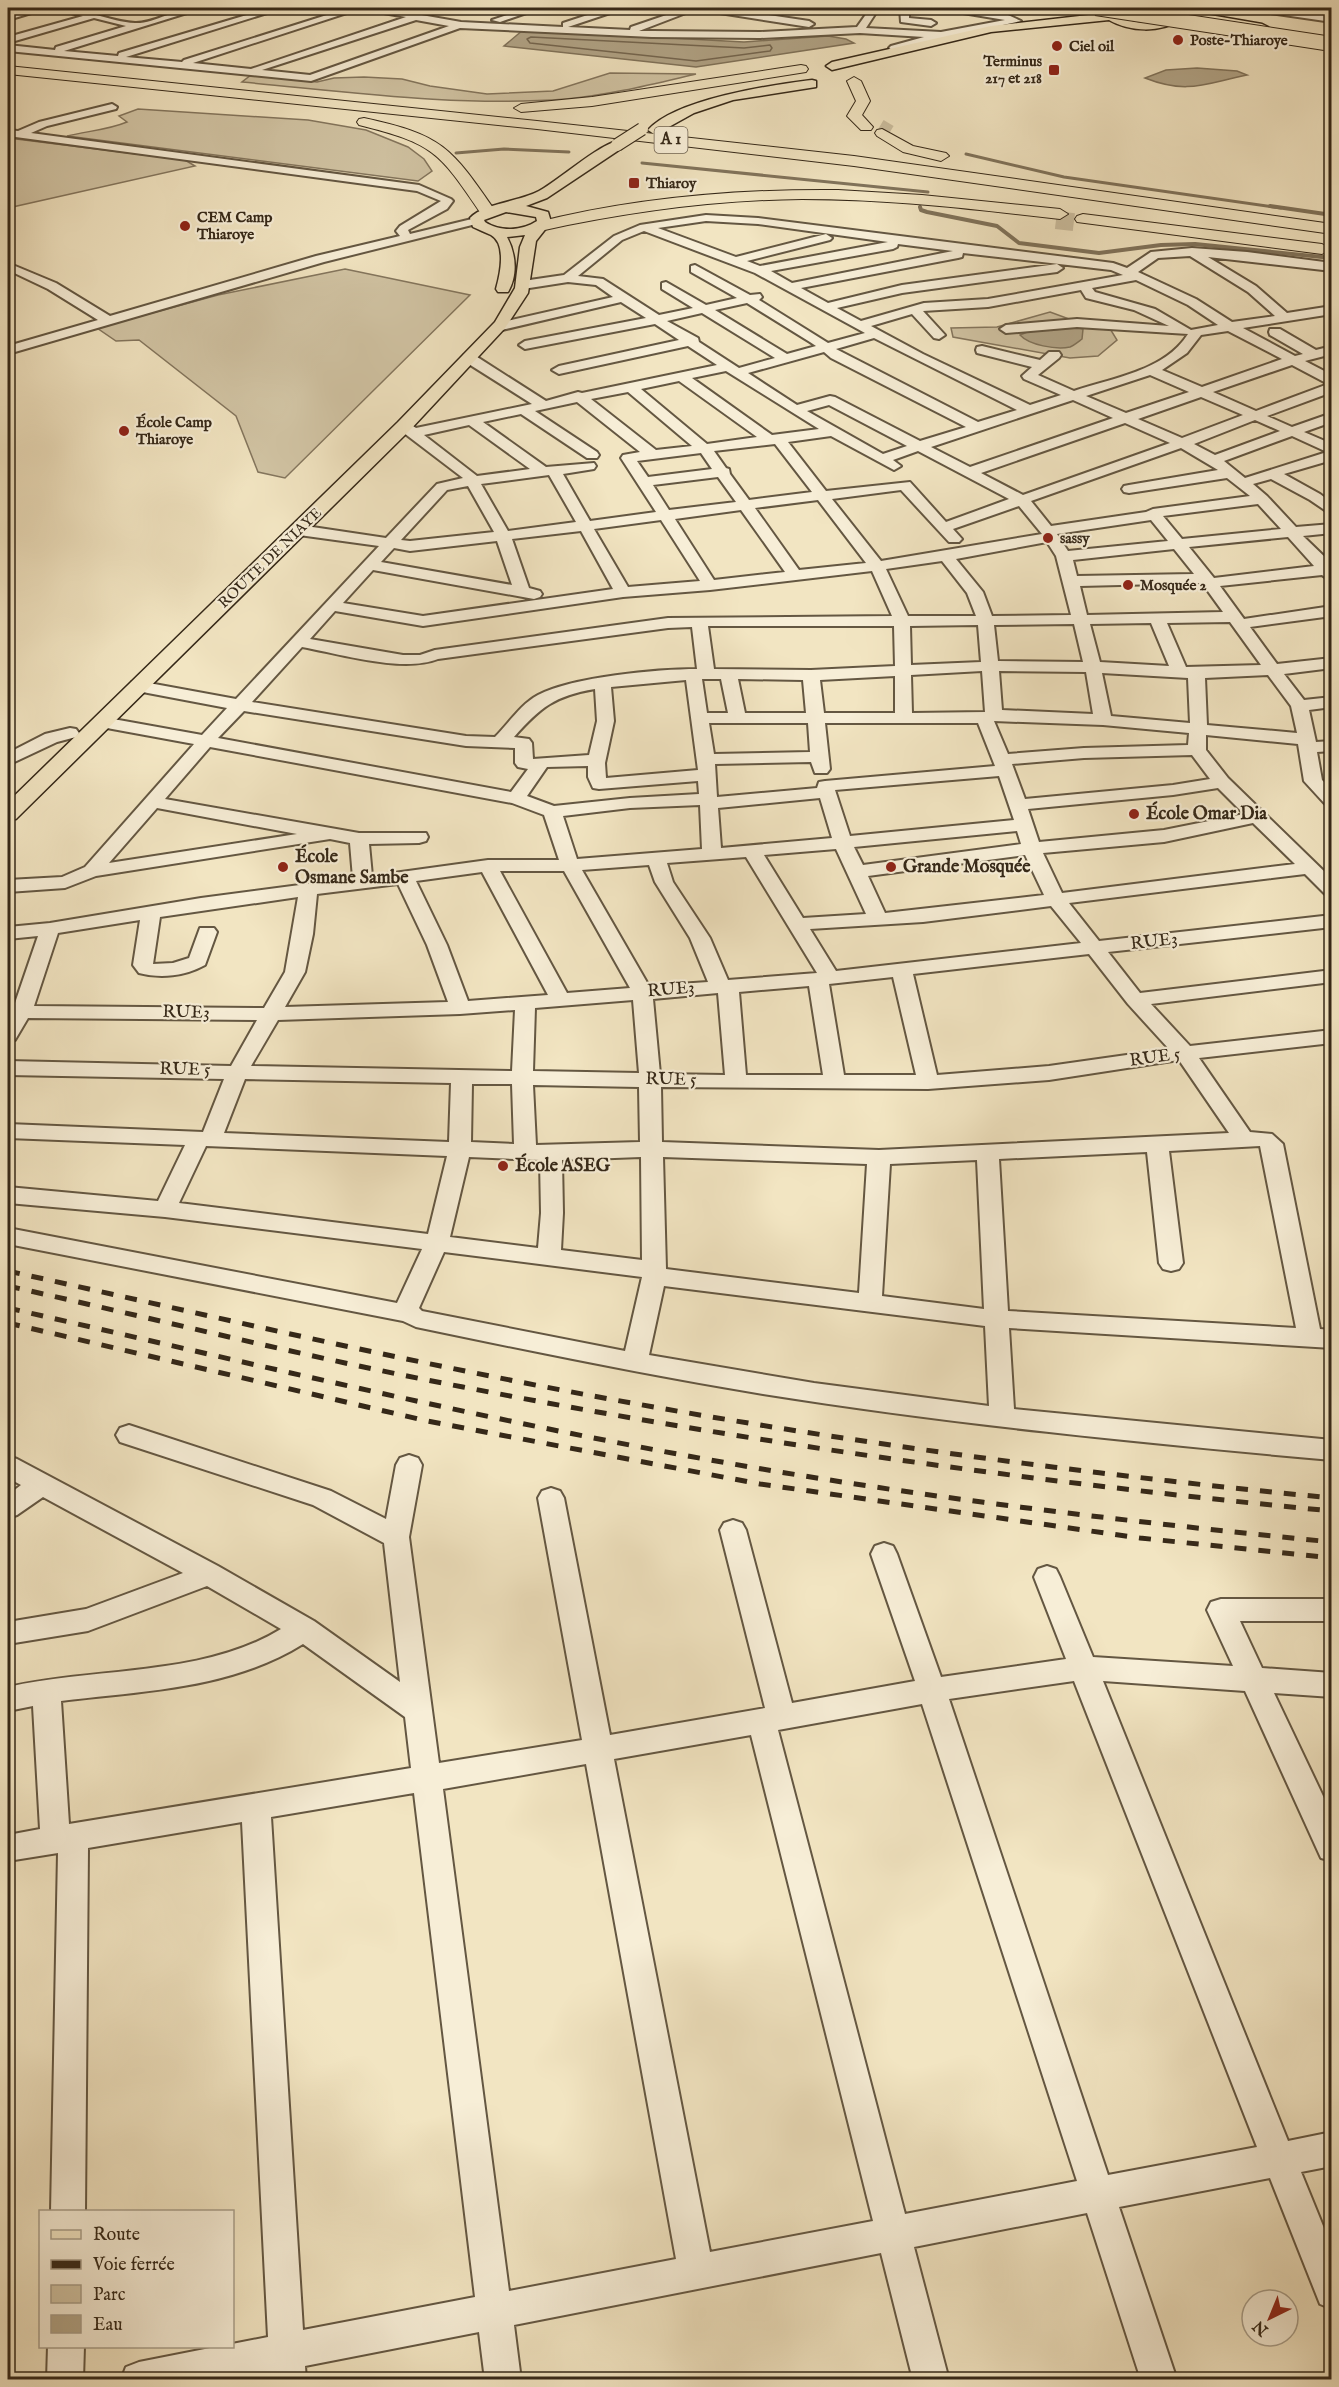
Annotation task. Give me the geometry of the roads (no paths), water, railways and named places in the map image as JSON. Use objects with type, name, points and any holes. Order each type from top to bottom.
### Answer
[{"type":"highway","points":[[1096,8],[1330,42]]},
{"type":"highway","points":[[1114,15],[1330,42]]},
{"type":"highway","points":[[1156,24],[1330,42]]},
{"type":"highway","points":[[1281,30],[1330,42]]},
{"type":"highway","points":[[268,96],[458,108],[541,107],[628,98],[735,76],[813,69]]},
{"type":"highway","name":"A 1","points":[[8,70],[611,132],[846,160],[1332,229]]},
{"type":"highway","points":[[855,76],[863,101],[860,108],[861,115],[934,154]]},
{"type":"highway","name":"A 1","points":[[8,83],[251,104],[602,139],[836,167],[1332,236]]},
{"type":"highway","points":[[251,104],[270,109],[365,122],[416,138],[446,156],[487,223]]},
{"type":"highway","points":[[881,127],[904,151],[934,154],[1002,171],[1165,204]]},
{"type":"highway","points":[[540,223],[664,205],[745,197],[836,195],[962,204],[983,210],[1059,215]]},
{"type":"highway","points":[[1084,218],[1157,231],[1187,231],[1332,250]]},
{"type":"main road","points":[[1114,15],[1114,10],[1124,8]]},
{"type":"main road","points":[[1154,8],[1281,30]]},
{"type":"main road","points":[[1015,25],[1037,13]]},
{"type":"main road","points":[[516,289],[527,242],[540,223],[548,204],[648,129],[664,114],[690,104],[813,69],[963,35],[1015,25],[1114,15],[1156,24],[1175,20],[1175,13]]},
{"type":"main road","points":[[840,85],[855,76],[924,49],[985,34],[1114,15]]},
{"type":"main road","points":[[813,69],[855,76]]},
{"type":"main road","points":[[648,129],[708,104],[780,88],[816,84],[813,69]]},
{"type":"main road","points":[[487,223],[506,208],[542,195],[624,146]]},
{"type":"main road","points":[[506,208],[528,210],[540,223]]},
{"type":"main road","points":[[487,223],[514,232],[540,223]]},
{"type":"main road","points":[[487,223],[504,242],[516,289]]},
{"type":"main road","name":"ROUTE DE NIAYE","points":[[8,793],[70,733],[132,684],[409,430],[470,357],[501,325],[516,289]]},
{"type":"main road","name":"ROUTE DE NIAYE","points":[[8,814],[102,722],[132,684],[337,475],[486,316],[516,289]]},
{"type":"street","points":[[8,17],[43,8]]},
{"type":"street","points":[[62,8],[181,37]]},
{"type":"street","points":[[46,52],[198,8]]},
{"type":"street","points":[[112,58],[278,8]]},
{"type":"street","points":[[178,65],[357,8]]},
{"type":"street","points":[[370,8],[461,25],[624,33],[722,36],[860,30],[941,35]]},
{"type":"street","points":[[483,25],[536,8]]},
{"type":"street","points":[[556,28],[616,8]]},
{"type":"street","points":[[624,33],[694,8]]},
{"type":"street","points":[[707,8],[740,10],[802,22],[870,40]]},
{"type":"street","points":[[848,8],[874,9]]},
{"type":"street","points":[[905,8],[903,20],[906,21],[984,27]]},
{"type":"street","points":[[880,43],[899,49],[941,35],[1016,21],[997,15],[951,8]]},
{"type":"street","points":[[1069,8],[1114,15]]},
{"type":"street","points":[[1175,13],[1206,8]]},
{"type":"street","points":[[1257,8],[1286,9],[1305,15],[1332,19]]},
{"type":"street","points":[[1281,30],[1319,8]]},
{"type":"street","points":[[242,9],[399,47]]},
{"type":"street","points":[[860,30],[874,9]]},
{"type":"street","points":[[8,40],[113,10]]},
{"type":"street","points":[[722,36],[740,10]]},
{"type":"street","points":[[248,72],[435,11]]},
{"type":"street","points":[[8,48],[316,77],[461,25]]},
{"type":"street","points":[[13,134],[112,107]]},
{"type":"street","points":[[13,134],[418,188],[447,201],[443,207],[404,228],[402,231],[407,237]]},
{"type":"street","points":[[568,278],[618,238],[644,227],[673,221],[726,218],[822,233],[1088,263],[1113,267],[1133,274],[1192,302],[1290,361],[1332,381]]},
{"type":"street","points":[[8,350],[320,259],[407,237],[487,223]]},
{"type":"street","points":[[644,227],[759,270],[782,291],[825,307],[1029,410]]},
{"type":"street","points":[[822,233],[854,253]]},
{"type":"street","points":[[736,261],[822,233]]},
{"type":"street","points":[[759,270],[910,242]]},
{"type":"street","points":[[525,345],[660,319],[782,291],[912,265],[969,250]]},
{"type":"street","points":[[1192,252],[1252,289],[1286,319]]},
{"type":"street","points":[[1006,329],[1068,323],[1155,255],[1192,252],[1247,256],[1332,267]]},
{"type":"street","points":[[1014,255],[1015,261],[1020,265],[1038,271],[1089,305],[1191,332],[1286,319],[1332,310]]},
{"type":"street","points":[[825,307],[902,289],[1088,263]]},
{"type":"street","points":[[8,266],[52,286],[109,321]]},
{"type":"street","points":[[695,269],[749,299],[829,348],[836,355],[977,427]]},
{"type":"street","points":[[516,289],[568,278],[597,281],[660,319],[795,410],[884,458],[907,477],[904,485]]},
{"type":"street","points":[[666,286],[786,360]]},
{"type":"street","points":[[861,325],[914,309],[988,303],[1066,290]]},
{"type":"street","points":[[501,325],[623,298]]},
{"type":"street","points":[[1089,305],[1159,313],[1191,332]]},
{"type":"street","points":[[914,309],[939,335]]},
{"type":"street","points":[[501,325],[551,364],[654,456]]},
{"type":"street","points":[[884,458],[1151,370],[1180,352],[1191,332]]},
{"type":"street","points":[[1275,332],[1312,354]]},
{"type":"street","points":[[409,430],[472,421],[680,375],[786,360],[875,334]]},
{"type":"street","points":[[551,364],[693,341]]},
{"type":"street","points":[[982,350],[1042,365]]},
{"type":"street","points":[[971,472],[1290,361],[1330,351]]},
{"type":"street","points":[[1054,355],[1029,376],[1182,443],[1214,460],[1262,499],[1330,572]]},
{"type":"street","points":[[470,357],[542,405]]},
{"type":"street","points":[[1151,370],[1332,449]]},
{"type":"street","points":[[680,375],[775,440],[824,496],[877,566],[892,594],[902,621],[904,718]]},
{"type":"street","points":[[628,386],[705,449],[795,575]]},
{"type":"street","points":[[945,527],[1332,387]]},
{"type":"street","points":[[795,410],[830,400],[1022,500],[1064,556],[1093,667],[1103,720]]},
{"type":"street","points":[[92,871],[206,741],[301,642],[442,487],[549,472],[590,461],[522,409]]},
{"type":"street","points":[[1214,460],[1332,417]]},
{"type":"street","points":[[472,421],[549,472],[584,525],[623,592]]},
{"type":"street","points":[[409,430],[463,468],[473,481],[503,536],[522,592]]},
{"type":"street","points":[[710,585],[628,458],[832,432]]},
{"type":"street","points":[[1242,483],[1332,455]]},
{"type":"street","points":[[1108,469],[1154,514],[1208,581],[1299,706],[1313,781],[1332,801]]},
{"type":"street","points":[[644,482],[723,472]]},
{"type":"street","points":[[1129,489],[1229,473]]},
{"type":"street","points":[[1273,474],[1315,496],[1332,511]]},
{"type":"street","points":[[300,530],[410,546],[904,485]]},
{"type":"street","points":[[904,485],[945,527],[955,555],[975,592],[986,620],[991,666],[989,717],[1037,864],[1056,899],[1135,1000],[1185,1053],[1243,1138]]},
{"type":"street","points":[[429,638],[566,601],[623,592],[710,585],[955,555],[1154,514],[1262,499]]},
{"type":"street","points":[[1064,556],[1332,528]]},
{"type":"street","points":[[370,566],[566,601]]},
{"type":"street","points":[[1072,581],[1208,581],[1330,572]]},
{"type":"street","points":[[651,590],[668,623]]},
{"type":"street","points":[[332,606],[429,638],[743,619],[902,621],[1157,618],[1237,620],[1332,611]]},
{"type":"street","points":[[1157,618],[1188,673],[1199,701],[1197,750],[1222,782],[1307,868],[1332,890]]},
{"type":"street","points":[[699,621],[699,718],[706,767],[712,853]]},
{"type":"street","points":[[301,642],[402,660],[422,660],[429,638]]},
{"type":"street","points":[[501,741],[546,697],[602,684],[700,674],[811,675],[991,666],[1093,667],[1188,673],[1272,670],[1332,663]]},
{"type":"street","points":[[728,674],[738,718]]},
{"type":"street","points":[[811,675],[817,718],[818,757],[826,789],[843,843],[878,918]]},
{"type":"street","points":[[132,684],[240,705],[466,741],[523,743],[524,763],[537,765]]},
{"type":"street","points":[[602,684],[607,700],[605,726],[597,760],[597,781],[602,785],[706,767],[818,757]]},
{"type":"street","points":[[1299,706],[1332,702]]},
{"type":"street","points":[[699,718],[989,717],[1103,720],[1332,746]]},
{"type":"street","points":[[102,722],[516,798],[552,812],[621,804],[709,801],[826,789],[1084,753],[1197,750]]},
{"type":"street","points":[[8,760],[51,738],[70,733]]},
{"type":"street","points":[[516,798],[537,765],[542,762],[597,760]]},
{"type":"street","points":[[1017,805],[1173,790],[1222,782]]},
{"type":"street","points":[[152,802],[359,839],[419,837]]},
{"type":"street","points":[[552,812],[570,865],[642,992],[650,1080],[653,1273],[635,1362]]},
{"type":"street","points":[[855,872],[1033,848],[1164,836],[1256,816]]},
{"type":"street","points":[[8,933],[151,914],[201,904],[488,866],[570,865],[843,843],[1024,825]]},
{"type":"street","points":[[8,886],[65,882],[92,871],[330,834]]},
{"type":"street","points":[[359,839],[363,883]]},
{"type":"street","points":[[752,851],[798,924],[824,978],[835,1083]]},
{"type":"street","points":[[656,858],[664,882],[700,938],[724,986],[736,1082]]},
{"type":"street","points":[[488,866],[560,999]]},
{"type":"street","points":[[798,924],[923,916],[1307,868]]},
{"type":"street","points":[[405,878],[436,945],[460,1008]]},
{"type":"street","points":[[165,1209],[205,1139],[269,1014],[296,972],[308,890]]},
{"type":"street","points":[[151,914],[143,965],[146,969],[189,966],[195,963],[198,961],[207,932]]},
{"type":"street","name":"RUE3","points":[[15,1011],[269,1014],[525,1004],[560,999],[902,970],[1096,950],[1332,921]]},
{"type":"street","points":[[8,1035],[15,1011],[50,929]]},
{"type":"street","points":[[902,970],[928,1082]]},
{"type":"street","points":[[1135,1000],[1332,976]]},
{"type":"street","points":[[525,1004],[522,1078],[525,1152]]},
{"type":"street","name":"RUE 5","points":[[8,1068],[736,1082],[928,1082],[1049,1073],[1185,1053],[1332,1036]]},
{"type":"street","points":[[410,1314],[407,1308],[437,1242],[460,1149],[462,1077]]},
{"type":"street","points":[[8,1131],[551,1153],[651,1149],[879,1157],[1243,1138],[1264,1139],[1272,1144],[1321,1339],[998,1319],[870,1304],[437,1242],[165,1209],[8,1195]]},
{"type":"street","points":[[1157,1143],[1171,1263]]},
{"type":"street","points":[[549,1257],[552,1213],[551,1153]]},
{"type":"street","points":[[988,1153],[1002,1417]]},
{"type":"street","points":[[870,1304],[879,1157]]},
{"type":"street","points":[[8,1236],[410,1314],[416,1318],[635,1362],[812,1392],[1002,1417],[1332,1450]]},
{"type":"street","points":[[129,1436],[322,1498],[396,1537]]},
{"type":"street","points":[[409,1465],[396,1537],[420,1712],[502,2379]]},
{"type":"street","points":[[8,1466],[209,1574],[304,1629],[420,1712]]},
{"type":"street","points":[[8,1508],[42,1484]]},
{"type":"street","points":[[551,1498],[696,2272]]},
{"type":"street","points":[[733,1530],[771,1717],[893,2233],[931,2379]]},
{"type":"street","points":[[884,1554],[932,1689],[1159,2379]]},
{"type":"street","points":[[8,1633],[88,1620],[209,1574]]},
{"type":"street","points":[[1047,1577],[1332,2292]]},
{"type":"street","points":[[1332,1610],[1221,1610],[1332,1848]]},
{"type":"street","points":[[8,1699],[46,1691],[197,1673],[242,1661],[275,1647],[304,1629]]},
{"type":"street","points":[[8,1848],[597,1750],[932,1689],[1083,1668],[1332,1685]]},
{"type":"street","points":[[46,1691],[64,1839],[68,2210]]},
{"type":"street","points":[[256,1807],[287,2365]]},
{"type":"street","points":[[139,2379],[287,2365],[494,2311],[1332,2149]]},
{"type":"street","points":[[65,2379],[66,2348]]},
{"type":"water","points":[[523,30],[744,42],[828,36],[854,43],[696,67],[504,46]]},
{"type":"water","points":[[1197,68],[1237,71],[1247,75],[1185,87],[1145,78],[1166,70]]},
{"type":"water","points":[[1068,326],[1083,329],[1082,339],[1070,347],[1043,346],[1030,342],[1020,335],[1032,330]]},
{"type":"waterway","points":[[456,153],[504,149],[569,152]]},
{"type":"waterway","points":[[966,154],[1064,177],[1281,208]]},
{"type":"waterway","points":[[642,163],[928,192]]},
{"type":"waterway","points":[[1270,206],[1332,215]]},
{"type":"waterway","points":[[920,207],[921,210],[927,212],[997,226],[1019,243],[1099,253],[1161,245],[1195,244],[1332,258]]},
{"type":"tunnel","points":[[880,126],[890,132]]},
{"type":"tunnel","points":[[1056,220],[1081,223]]},
{"type":"railway","points":[[8,1271],[412,1360],[684,1412],[1007,1461],[1332,1498]]},
{"type":"railway","points":[[8,1286],[406,1376],[679,1426],[1005,1474],[1332,1511]]},
{"type":"railway","points":[[8,1308],[478,1414],[762,1469],[1046,1510],[1332,1542]]},
{"type":"railway","points":[[8,1323],[427,1421],[760,1484],[1140,1538],[1332,1558]]},
{"type":"place","name":"Poste-Thiaroye","points":[[1178,40]]},
{"type":"place","name":"Ciel oil","points":[[1057,46]]},
{"type":"place","name":"Terminus 217 et 218","points":[[1054,70]]},
{"type":"place","name":"Thiaroy","points":[[634,183]]},
{"type":"place","name":"CEM Camp Thiaroye","points":[[185,226]]},
{"type":"place","name":"École Camp Thiaroye","points":[[124,431]]},
{"type":"place","name":"sassy","points":[[1048,538]]},
{"type":"place","name":"Mosquée 2","points":[[1128,585]]},
{"type":"place","name":"École Omar Dia","points":[[1134,814]]},
{"type":"place","name":"École Osmane Sambe","points":[[283,867]]},
{"type":"place","name":"Grande Mosquée","points":[[891,867]]},
{"type":"place","name":"École ASEG","points":[[503,1166]]}]
